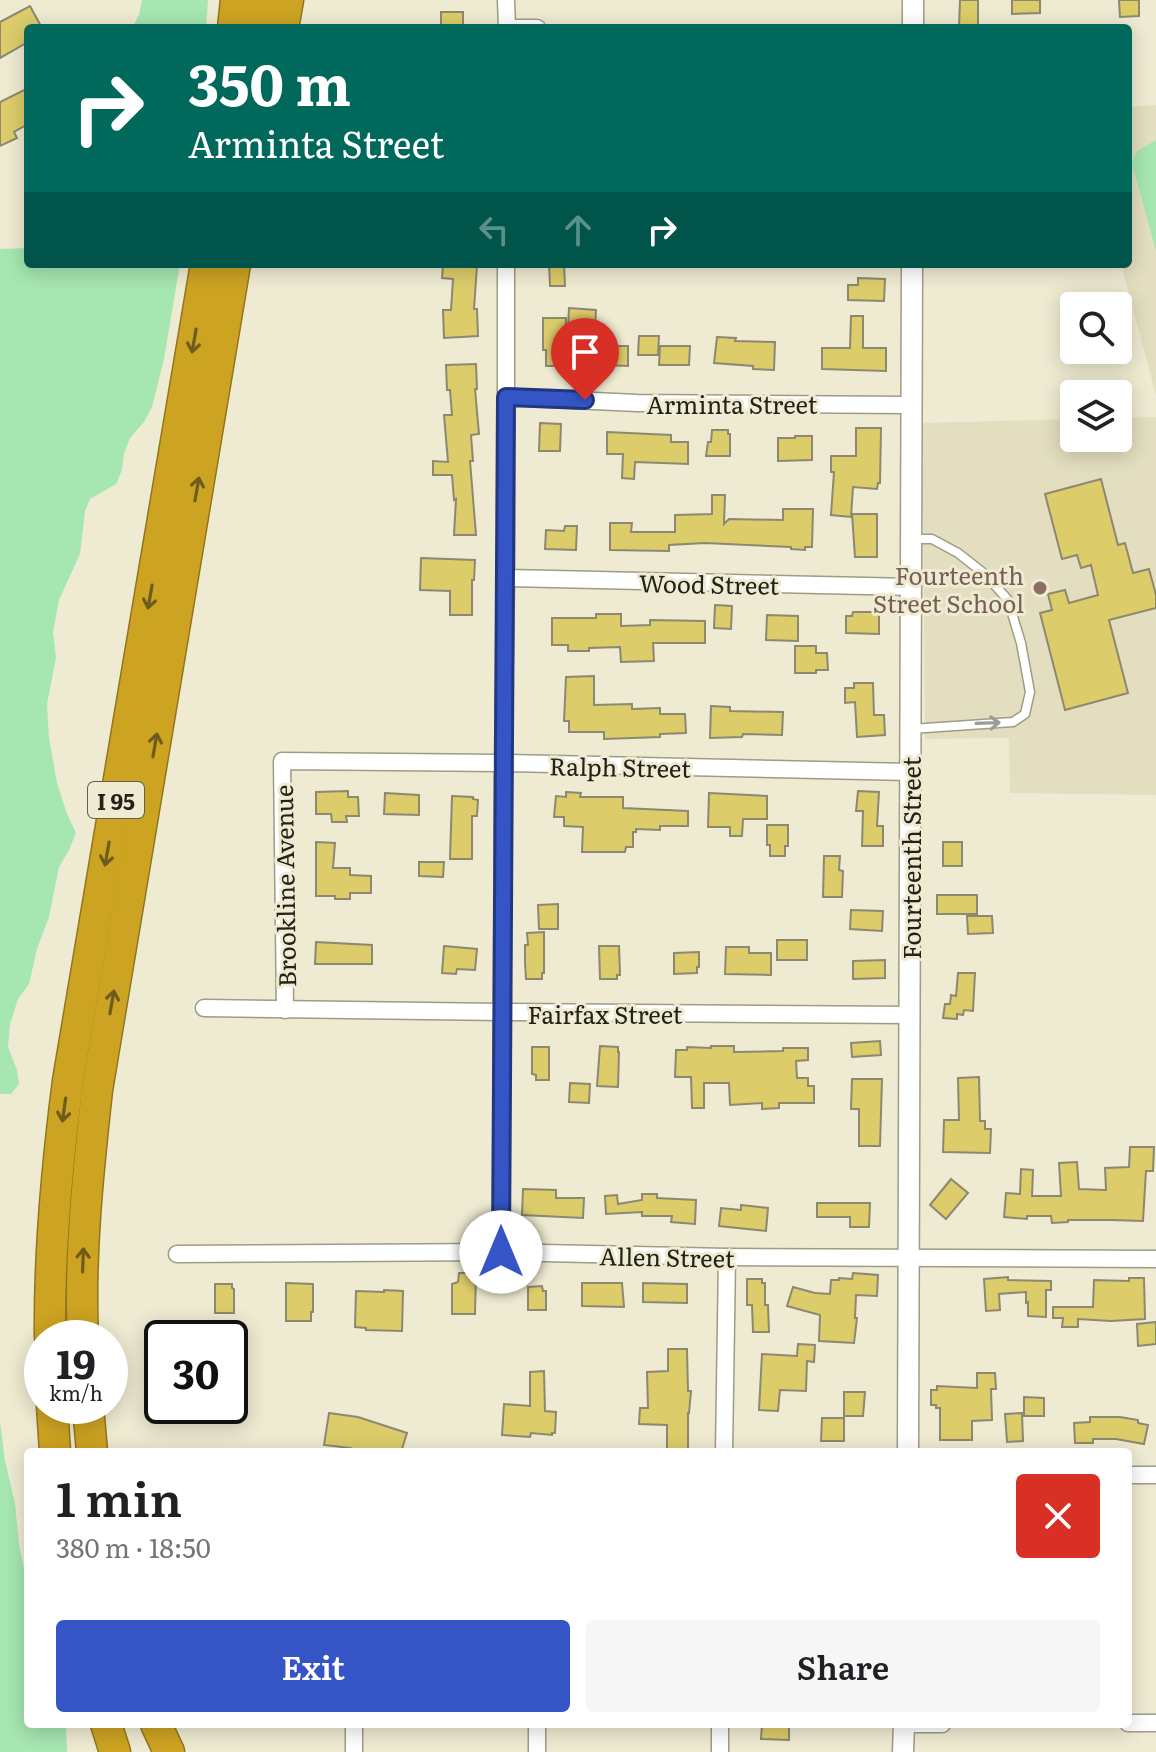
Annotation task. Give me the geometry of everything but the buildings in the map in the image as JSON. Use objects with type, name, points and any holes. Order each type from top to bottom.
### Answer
[{"type":"highway","points":[[233,24],[236,0]]},
{"type":"highway","points":[[262,24],[264,0]]},
{"type":"highway","points":[[284,24],[288,0]]},
{"type":"highway","name":"I 95","points":[[50,1320],[55,1197],[68,1081],[205,268]]},
{"type":"highway","name":"I 95","points":[[83,1320],[85,1210],[97,1090],[234,268]]},
{"type":"highway","points":[[53,1424],[55,1448]]},
{"type":"highway","points":[[90,1424],[92,1448]]},
{"type":"highway","points":[[107,1728],[115,1752]]},
{"type":"highway","points":[[154,1728],[159,1752]]},
{"type":"highway","points":[[155,1728],[169,1752]]},
{"type":"street","points":[[506,0],[507,24]]},
{"type":"street","points":[[913,0],[913,24]]},
{"type":"street","points":[[501,1252],[506,268]]},
{"type":"street","name":"Fourteenth Street","points":[[908,1448],[912,268]]},
{"type":"street","name":"Arminta Street","points":[[506,397],[637,403],[910,405]]},
{"type":"street","name":"Wood Street","points":[[506,578],[912,587]]},
{"type":"street","name":"Ralph Street","points":[[282,761],[909,772]]},
{"type":"street","name":"Brookline Avenue","points":[[282,761],[285,1010]]},
{"type":"street","name":"Fairfax Street","points":[[204,1008],[911,1015]]},
{"type":"street","name":"Allen Street","points":[[177,1254],[501,1252],[727,1257],[1156,1259]]},
{"type":"street","points":[[724,1448],[727,1257]]},
{"type":"street","points":[[1132,1475],[1156,1475]]},
{"type":"street","points":[[1132,1723],[1156,1723]]},
{"type":"street","points":[[354,1728],[354,1752]]},
{"type":"street","points":[[537,1728],[537,1752]]},
{"type":"street","points":[[720,1728],[720,1752]]},
{"type":"street","points":[[903,1752],[904,1728]]},
{"type":"lane","points":[[910,729],[1013,722],[1025,714],[1030,692],[1021,643],[1008,600],[986,575],[958,553],[932,539],[912,539]]},
{"type":"shaded area","points":[[1156,105],[1156,395],[1132,305],[1132,292],[1128,292],[1122,268],[1132,268],[1132,107]]},
{"type":"shaded area","name":"Fourteenth Street School","points":[[1156,417],[1156,795],[1010,793],[1009,738],[925,739],[922,423],[1060,419],[1060,452],[1132,452],[1132,418]]},
{"type":"green space","points":[[142,0],[208,0],[206,24],[134,24]]},
{"type":"green space","points":[[1156,140],[1156,251],[1132,163],[1137,151]]},
{"type":"green space","points":[[24,248],[24,268],[179,268],[164,359],[152,407],[130,438],[116,484],[90,499],[85,511],[80,554],[59,600],[53,632],[56,658],[47,704],[49,738],[57,783],[76,833],[59,867],[49,917],[29,984],[18,999],[10,1024],[8,1047],[19,1084],[11,1094],[0,1094],[0,249]]},
{"type":"green space","points":[[0,1421],[24,1568],[24,1728],[66,1728],[67,1752],[0,1752]]},
{"type":"place","name":"Fourteenth Street School","points":[[1040,588]]},
{"type":"route","points":[[501,1252],[506,397],[585,400]]}]
